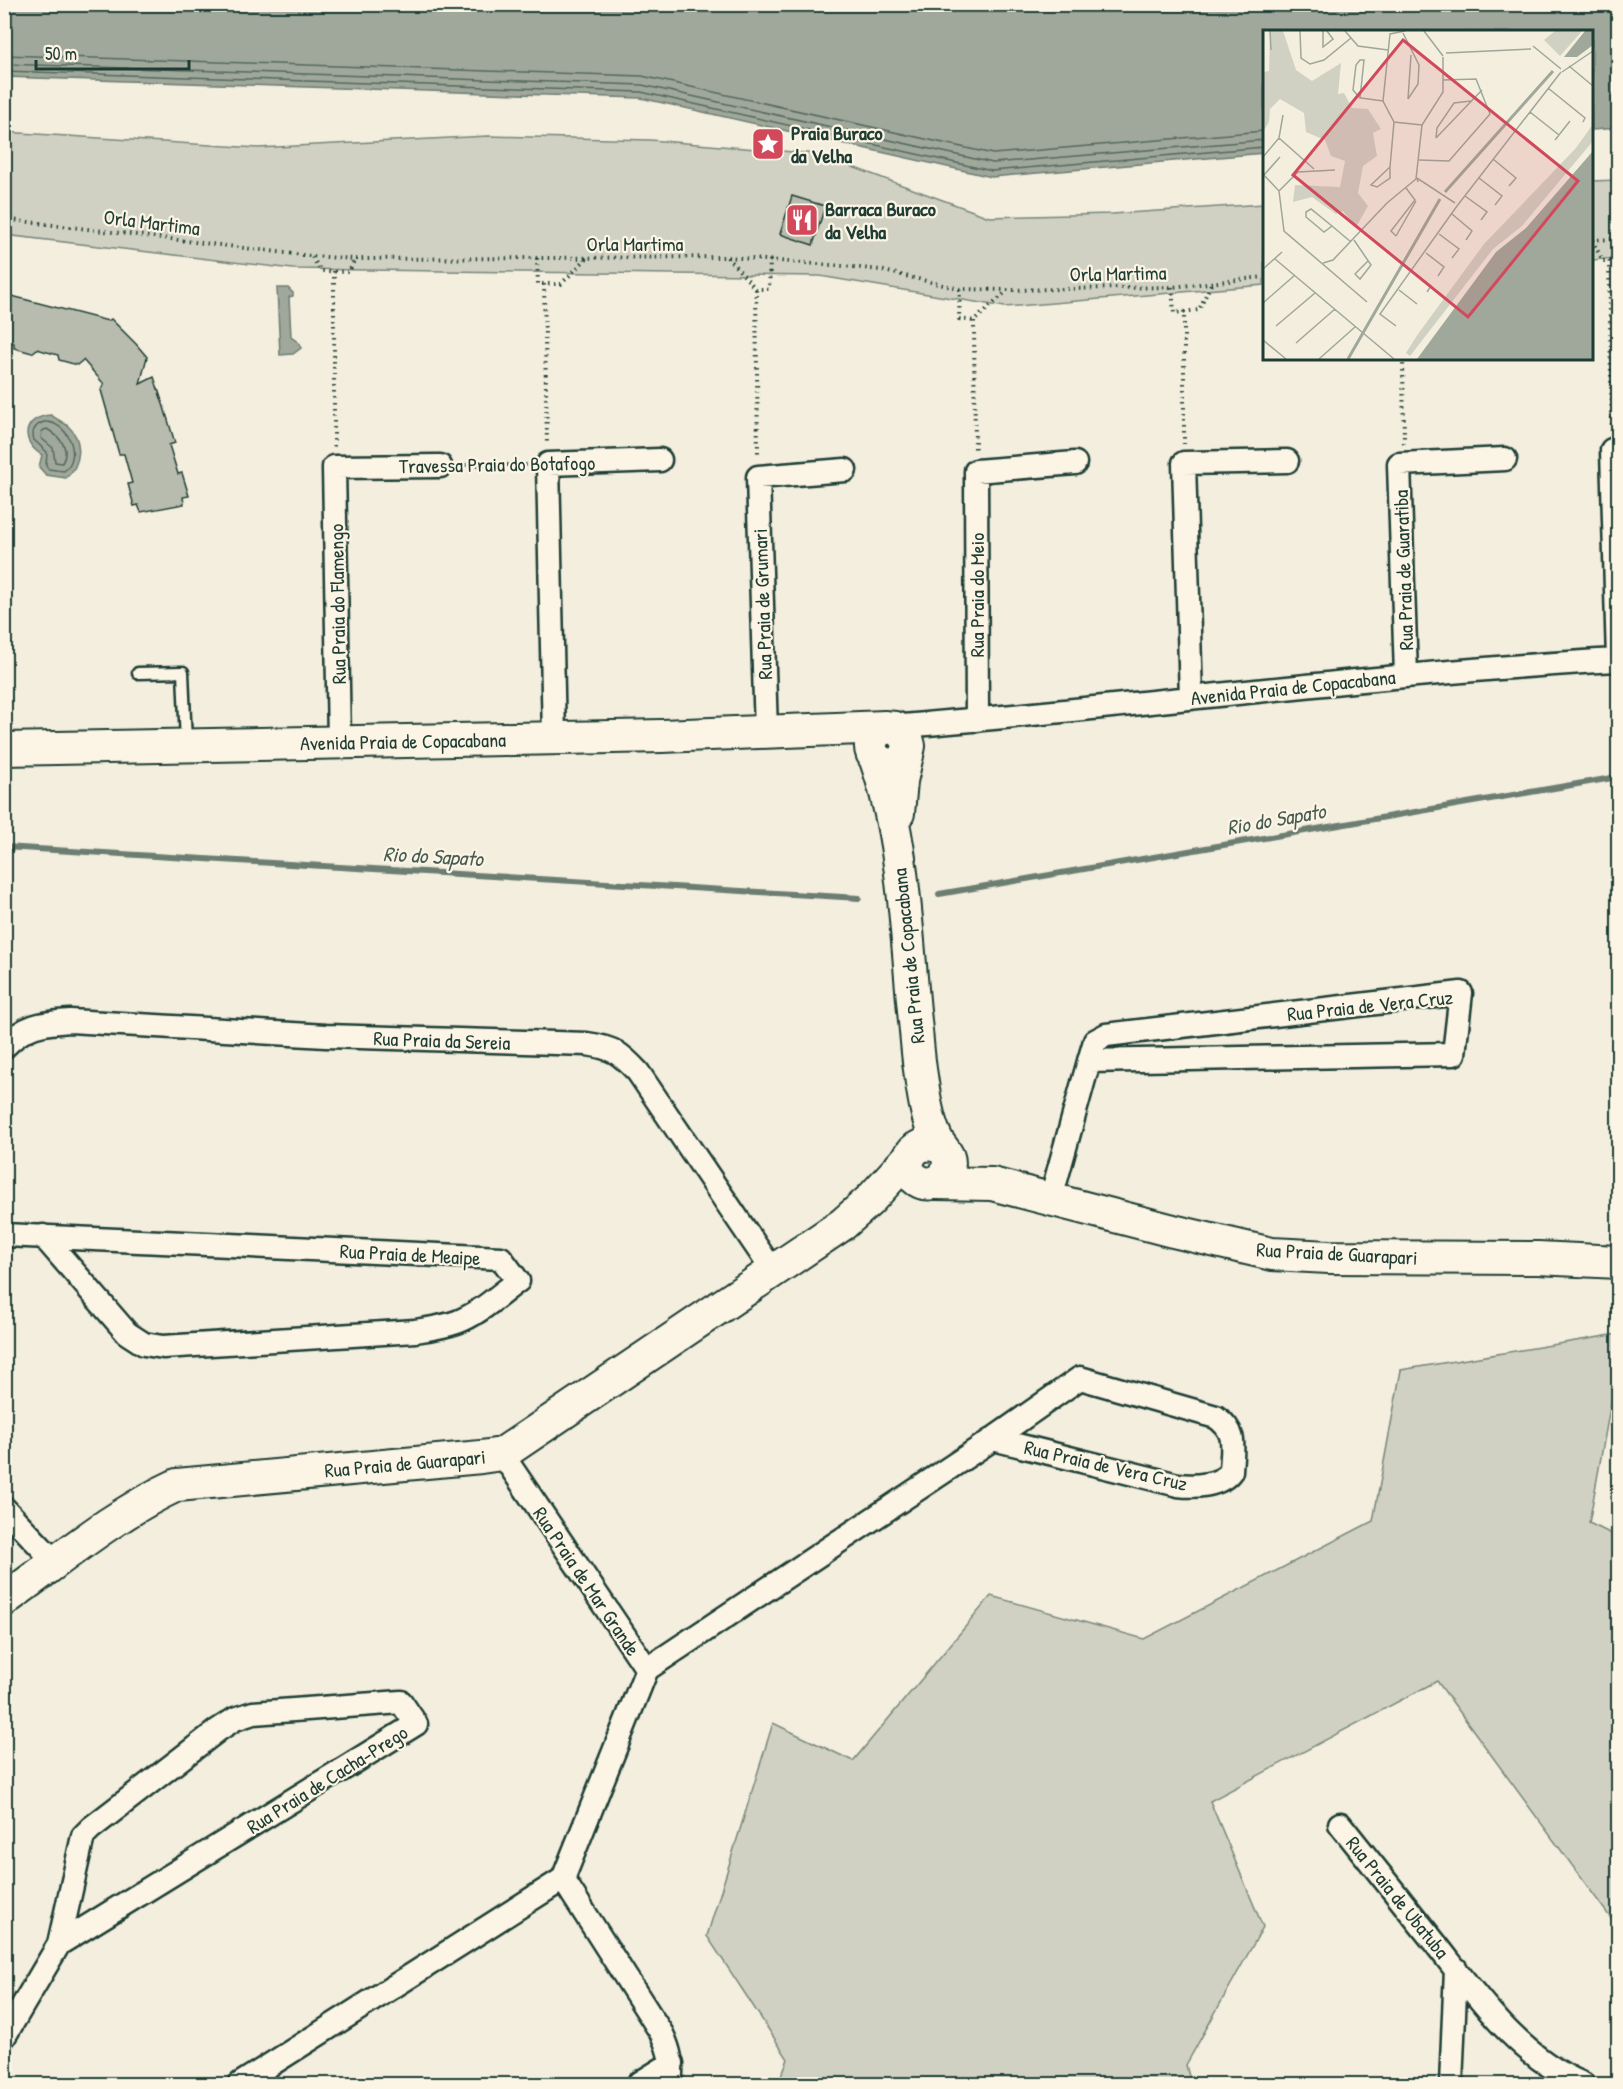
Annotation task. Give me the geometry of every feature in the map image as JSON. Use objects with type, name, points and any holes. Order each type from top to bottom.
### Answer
[{"type":"street","points":[[1615,450],[1618,660]]},
{"type":"street","points":[[1399,464],[1505,459]]},
{"type":"street","name":"Travessa Praia do Botafogo","points":[[548,464],[660,460]]},
{"type":"street","points":[[1191,698],[1184,463],[1287,461]]},
{"type":"street","points":[[975,471],[1075,463]]},
{"type":"street","points":[[548,464],[554,737]]},
{"type":"street","name":"Rua Praia de Guaratiba","points":[[1399,464],[1406,675]]},
{"type":"street","name":"Travessa Praia do Botafogo","points":[[334,467],[440,466]]},
{"type":"street","name":"Rua Praia do Flamengo","points":[[334,467],[339,741]]},
{"type":"street","points":[[758,477],[845,470]]},
{"type":"street","name":"Rua Praia do Meio","points":[[973,720],[975,471]]},
{"type":"street","name":"Rua Praia de Grumari","points":[[758,477],[766,732]]},
{"type":"street","name":"Avenida Praia de Copacabana","points":[[4,750],[766,732],[887,727],[1406,675],[1618,660]]},
{"type":"street","name":"Avenida Praia de Copacabana","points":[[801,730],[853,748],[891,757],[973,720]]},
{"type":"street","name":"Rua Praia de Copacabana","points":[[887,727],[896,728],[907,738],[891,757],[890,806],[897,838],[920,1075],[919,1122],[926,1152]]},
{"type":"street","name":"Rua Praia de Vera Cruz","points":[[1051,1198],[1089,1061],[1095,1041],[1106,1035],[1461,993],[1454,1054],[1089,1061]]},
{"type":"street","name":"Rua Praia da Sereia","points":[[4,1047],[25,1029],[45,1023],[70,1022],[326,1036],[587,1044],[607,1047],[624,1057],[638,1072],[773,1271]]},
{"type":"street","points":[[926,1152],[909,1170],[913,1177],[925,1184],[934,1183]]},
{"type":"street","name":"Rua Praia de Guarapari","points":[[4,1600],[126,1512],[177,1485],[502,1454],[843,1224],[926,1152],[961,1165],[992,1184]]},
{"type":"street","name":"Rua Praia de Guarapari","points":[[843,1224],[934,1183],[992,1184],[1272,1254],[1618,1262]]},
{"type":"street","name":"Rua Praia de Meaipe","points":[[4,1235],[43,1236],[501,1258],[518,1281],[474,1313],[460,1321],[440,1327],[415,1331],[163,1347],[144,1344],[127,1333],[43,1236]]},
{"type":"street","name":"Rua Praia de Vera Cruz","points":[[647,1669],[993,1439],[1080,1378],[1216,1417],[1229,1428],[1232,1436],[1231,1471],[1228,1475],[1204,1485],[1178,1485],[993,1439]]},
{"type":"street","name":"Rua Praia de Mar Grande","points":[[502,1454],[647,1669],[562,1879]]},
{"type":"street","points":[[4,1508],[56,1563]]},
{"type":"street","name":"Rua Praia de Cacha-Prego","points":[[4,2037],[59,1944],[83,1836],[91,1828],[235,1719],[253,1713],[402,1702],[416,1724],[59,1944]]},
{"type":"street","name":"Rua Praia de Ubatuba","points":[[1340,1824],[1456,1969],[1519,2043],[1542,2062],[1582,2085]]},
{"type":"street","points":[[240,2085],[562,1879],[662,2034],[668,2048],[671,2074],[638,2085]]},
{"type":"street","points":[[1451,2085],[1456,1969]]},
{"type":"lane","points":[[138,673],[183,672],[186,746]]},
{"type":"path","name":"Orla Martima","points":[[4,219],[311,256],[355,259],[727,257],[770,259],[880,270],[960,289],[1172,287],[1263,277]]},
{"type":"path","points":[[1593,240],[1618,239]]},
{"type":"path","points":[[1593,242],[1603,261],[1618,260]]},
{"type":"path","points":[[311,256],[321,271],[349,272],[355,259]]},
{"type":"path","points":[[727,257],[756,289],[758,477]]},
{"type":"path","points":[[537,258],[538,284],[561,284],[587,258]]},
{"type":"path","points":[[756,289],[769,289],[770,259]]},
{"type":"path","points":[[1609,261],[1615,450]]},
{"type":"path","points":[[334,271],[334,467]]},
{"type":"path","points":[[544,284],[548,464]]},
{"type":"path","points":[[1172,287],[1174,313],[1198,310],[1211,284]]},
{"type":"path","points":[[960,289],[959,319],[974,321]]},
{"type":"path","points":[[975,471],[974,321],[1008,290]]},
{"type":"path","points":[[1184,311],[1184,463]]},
{"type":"path","points":[[1399,464],[1406,439],[1403,360]]},
{"type":"path","name":"Travessa Praia do Botafogo","points":[[440,466],[548,464]]},
{"type":"shaded area","points":[[4,132],[258,148],[488,136],[650,140],[817,154],[989,217],[1112,214],[1263,204],[1263,285],[1005,307],[820,276],[293,269],[5,235]]},
{"type":"shaded area","points":[[1618,180],[1618,258],[1593,260],[1593,181]]},
{"type":"shaded area","points":[[1618,1334],[1618,1364],[1589,1523],[1618,1537],[1618,1928],[1437,1681],[1210,1801],[1263,1927],[1186,2065],[1191,2084],[778,2084],[788,2059],[707,1936],[773,1723],[853,1761],[991,1596],[1144,1639],[1373,1521],[1401,1370]]},
{"type":"water","points":[[5,4],[1618,5],[1618,128],[1593,130],[1593,30],[1263,30],[1263,153],[992,177],[641,98],[5,77]]},
{"type":"water","points":[[277,288],[288,288],[293,293],[293,296],[289,297],[291,337],[299,343],[301,348],[293,354],[280,355]]},
{"type":"water","points":[[51,415],[68,426],[77,439],[79,453],[75,466],[66,478],[46,475],[39,467],[42,455],[27,437],[27,430],[35,420]]},
{"type":"building","name":"Barraca Buraco da Velha","points":[[792,196],[825,206],[813,245],[780,234]]},
{"type":"building","points":[[4,294],[108,321],[111,319],[136,344],[147,357],[140,384],[154,377],[175,443],[169,445],[178,474],[182,473],[189,496],[183,497],[184,504],[141,512],[138,505],[134,506],[128,484],[132,483],[124,454],[119,454],[101,390],[104,384],[83,360],[77,365],[59,360],[58,355],[37,349],[32,353],[14,348],[14,343],[4,341]]},
{"type":"waterway","name":"Rio do Sapato","points":[[939,894],[1618,777]]},
{"type":"waterway","name":"Rio do Sapato","points":[[4,847],[859,898]]},
{"type":"place","name":"Praia Buraco da Velha","points":[[768,144]]},
{"type":"place","name":"Barraca Buraco da Velha","points":[[802,220]]}]
